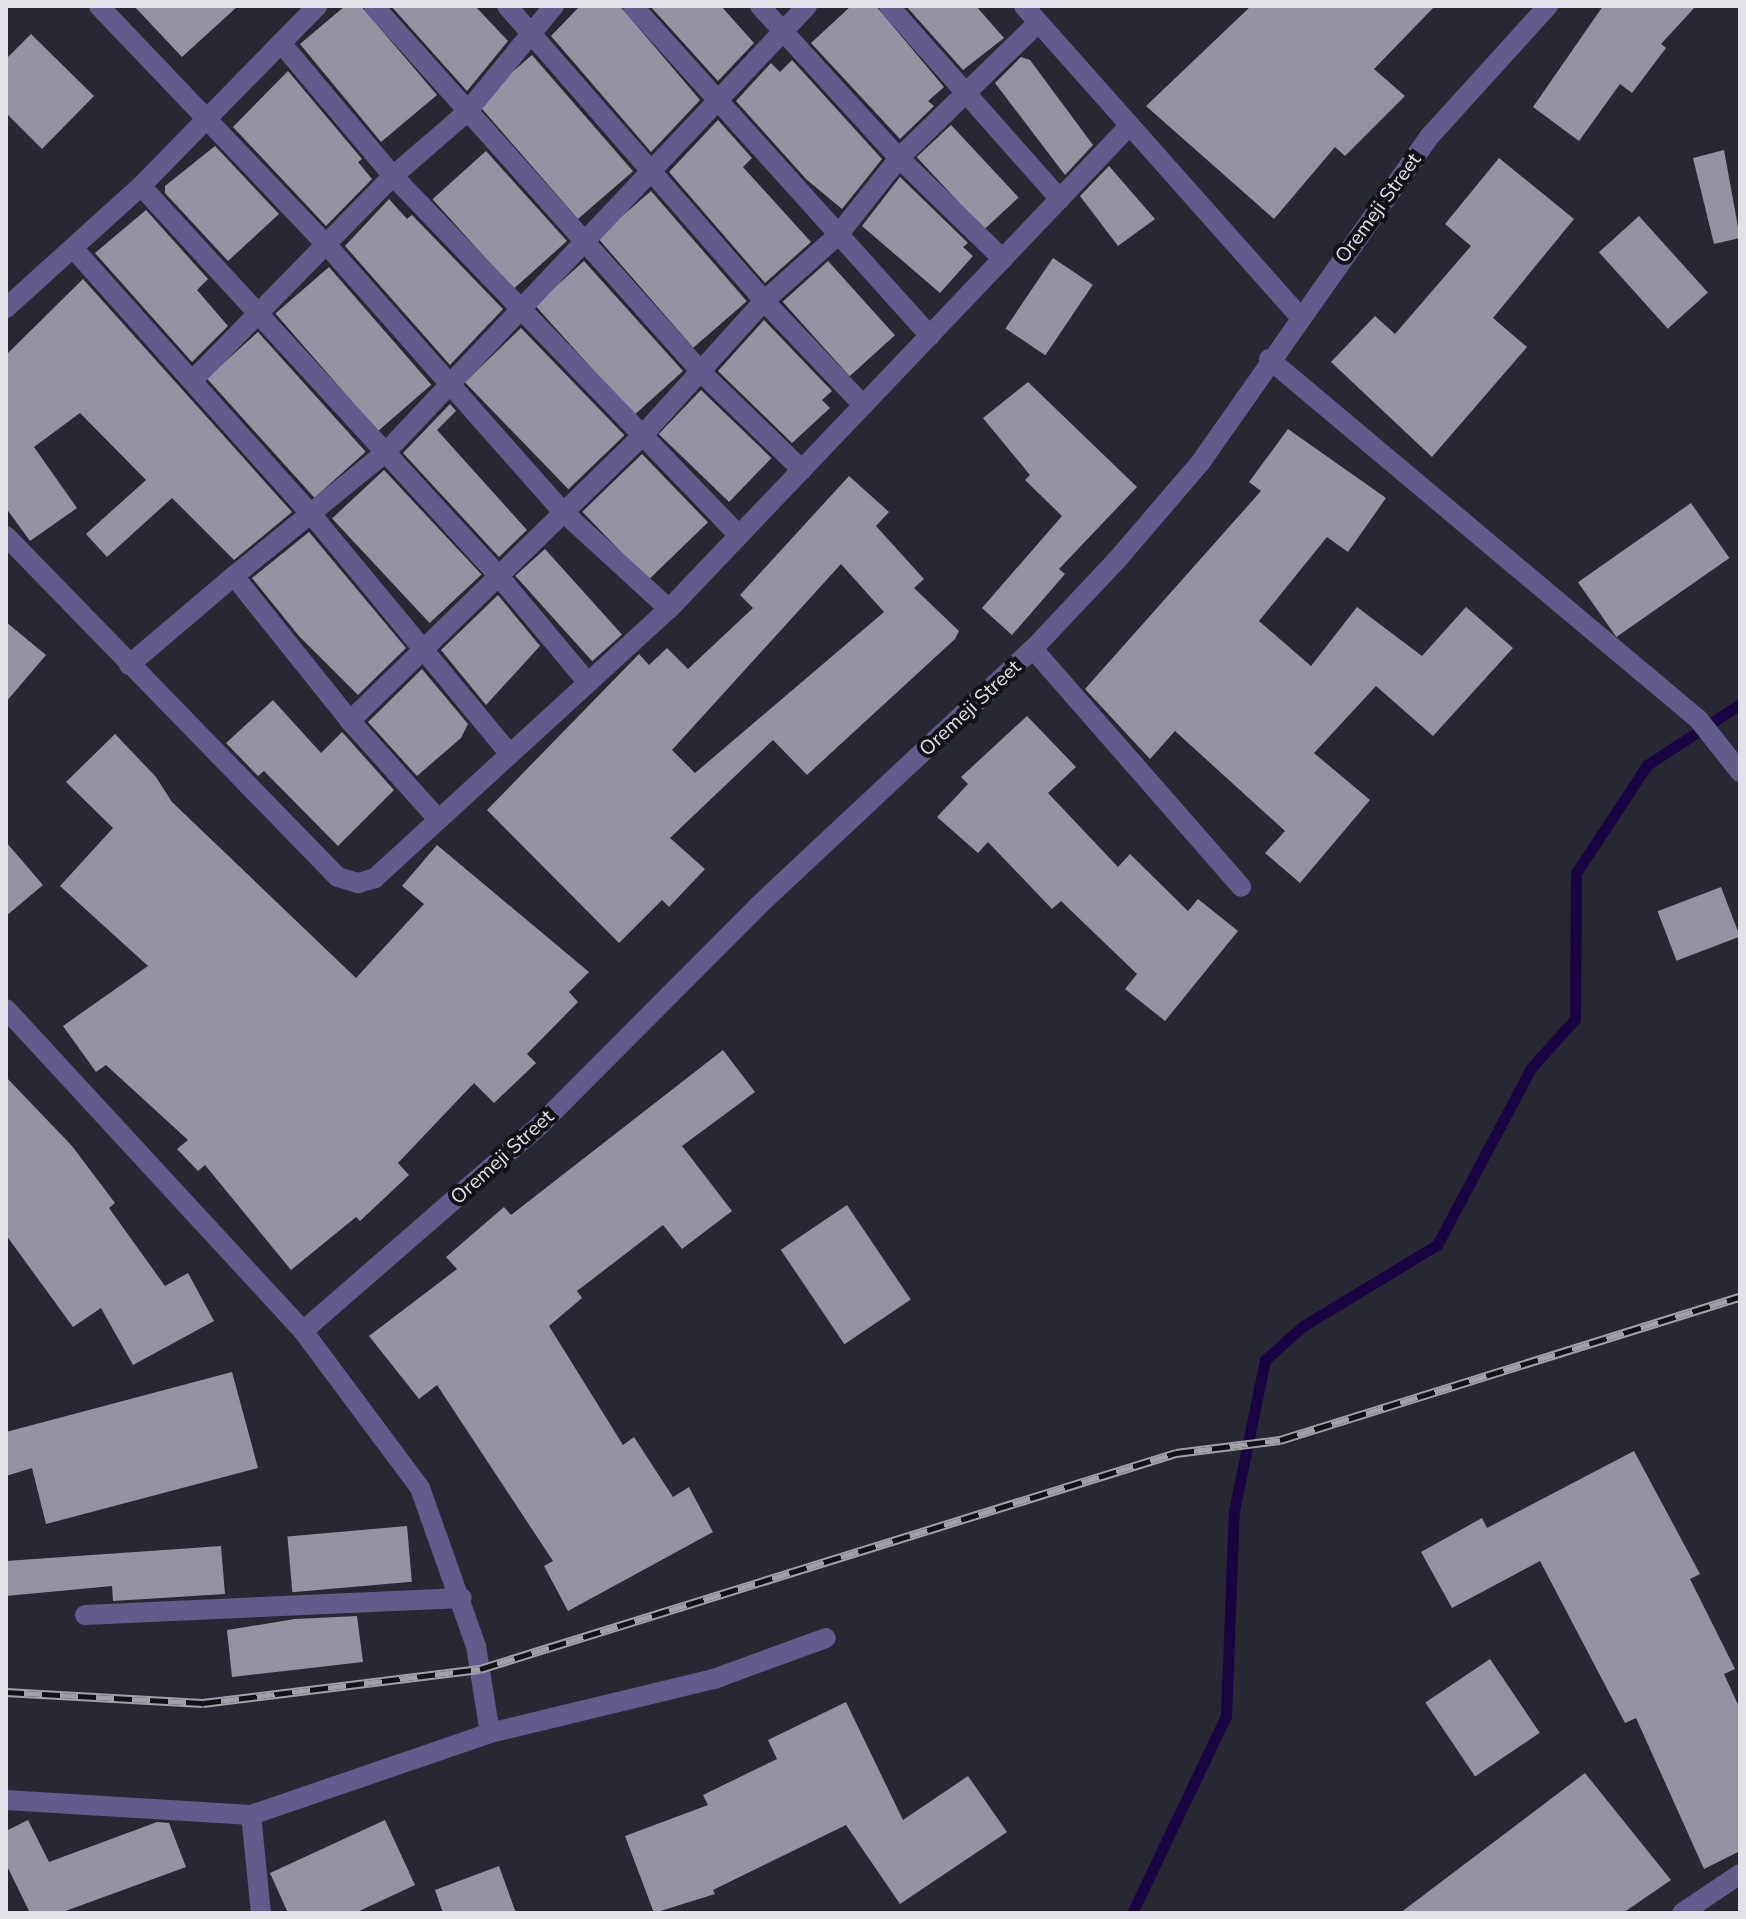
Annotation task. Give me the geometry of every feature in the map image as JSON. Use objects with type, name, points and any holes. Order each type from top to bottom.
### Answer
[{"type":"street","points":[[99,6],[205,123],[325,243],[562,511],[669,609]]},
{"type":"street","points":[[6,308],[141,186],[317,6]]},
{"type":"street","points":[[374,6],[466,113],[587,242],[703,374],[802,470]]},
{"type":"street","points":[[507,6],[532,31],[764,301],[863,405]]},
{"type":"street","points":[[193,380],[393,176],[466,113],[554,6]]},
{"type":"street","points":[[633,6],[930,336]]},
{"type":"street","points":[[760,6],[899,158],[1003,259]]},
{"type":"street","points":[[129,665],[385,453],[807,6]]},
{"type":"street","points":[[889,6],[1060,199]]},
{"type":"street","points":[[1024,6],[1300,317]]},
{"type":"street","name":"Oremeji Street","points":[[303,1331],[541,1124],[758,906],[1033,649],[1200,463],[1269,359],[1430,136],[1548,6]]},
{"type":"street","points":[[350,721],[497,574],[641,437],[703,374],[764,301],[838,235],[899,158],[1038,23]]},
{"type":"street","points":[[281,43],[393,176],[739,536]]},
{"type":"street","points":[[6,536],[338,877],[358,883],[375,878],[437,818],[669,609],[1130,125]]},
{"type":"street","points":[[141,186],[497,574],[588,683]]},
{"type":"street","points":[[73,248],[312,515],[510,754]]},
{"type":"street","points":[[1269,359],[1699,720],[1740,772]]},
{"type":"street","points":[[234,576],[350,721],[437,818]]},
{"type":"street","points":[[1033,649],[1241,887]]},
{"type":"street","points":[[6,1009],[303,1331],[420,1488],[462,1598],[476,1646],[490,1733]]},
{"type":"street","points":[[85,1615],[462,1598]]},
{"type":"street","points":[[6,1800],[251,1815],[490,1733],[714,1679],[826,1638]]},
{"type":"street","points":[[251,1815],[261,1913]]},
{"type":"street","points":[[1682,1913],[1740,1874]]},
{"type":"building","points":[[134,6],[238,6],[182,57]]},
{"type":"building","points":[[345,6],[361,6],[437,95],[381,142],[300,44]]},
{"type":"building","points":[[391,6],[475,6],[508,41],[467,91]]},
{"type":"building","points":[[580,6],[620,6],[700,100],[651,152],[551,36]]},
{"type":"building","points":[[650,6],[721,6],[754,43],[718,81]]},
{"type":"building","points":[[851,6],[876,6],[944,87],[928,101],[934,106],[900,139],[811,43]]},
{"type":"building","points":[[906,6],[976,6],[1004,38],[963,70]]},
{"type":"building","points":[[1251,6],[1435,6],[1374,69],[1405,96],[1345,156],[1335,147],[1274,219],[1146,106]]},
{"type":"building","points":[[1603,6],[1696,6],[1661,44],[1666,48],[1632,93],[1620,84],[1579,141],[1533,107]]},
{"type":"building","points":[[31,34],[94,96],[42,149],[6,113],[6,59]]},
{"type":"building","points":[[532,55],[633,171],[578,219],[477,103]]},
{"type":"building","points":[[1021,57],[1030,60],[1093,145],[1065,175],[995,83]]},
{"type":"building","points":[[792,60],[882,159],[842,209],[806,179],[736,101],[771,63],[780,72]]},
{"type":"building","points":[[288,71],[362,159],[358,162],[372,179],[326,226],[233,127]]},
{"type":"building","points":[[718,120],[752,158],[743,167],[811,242],[765,283],[669,172]]},
{"type":"building","points":[[951,125],[1019,197],[984,229],[917,157]]},
{"type":"building","points":[[215,146],[279,214],[228,261],[165,193],[165,186]]},
{"type":"building","points":[[1724,150],[1740,238],[1714,244],[1693,158]]},
{"type":"building","points":[[486,151],[567,241],[513,289],[432,199]]},
{"type":"building","points":[[1499,158],[1574,219],[1493,318],[1527,347],[1432,457],[1331,362],[1375,316],[1395,334],[1471,246],[1445,224]]},
{"type":"building","points":[[1109,166],[1155,219],[1118,246],[1080,196]]},
{"type":"building","points":[[900,177],[968,243],[963,247],[973,256],[940,293],[862,226]]},
{"type":"building","points":[[651,191],[747,301],[693,348],[597,238]]},
{"type":"building","points":[[389,199],[407,219],[412,215],[503,309],[450,365],[345,246]]},
{"type":"building","points":[[146,210],[208,279],[197,290],[228,326],[192,362],[95,253]]},
{"type":"building","points":[[1639,216],[1708,293],[1668,329],[1599,252]]},
{"type":"building","points":[[1053,258],[1093,285],[1045,355],[1005,328]]},
{"type":"building","points":[[584,261],[683,371],[634,415],[535,305]]},
{"type":"building","points":[[828,261],[895,335],[850,376],[783,302]]},
{"type":"building","points":[[329,267],[431,385],[378,431],[275,314]]},
{"type":"building","points":[[83,279],[292,512],[234,560],[172,498],[107,557],[86,534],[146,480],[80,413],[34,447],[77,508],[30,541],[6,508],[6,355]]},
{"type":"building","points":[[764,320],[832,391],[822,400],[830,408],[792,443],[718,371]]},
{"type":"building","points":[[521,328],[625,435],[568,489],[465,382]]},
{"type":"building","points":[[258,332],[366,452],[314,498],[207,378]]},
{"type":"building","points":[[1028,382],[1137,487],[1059,569],[1065,574],[1012,635],[982,608],[1062,516],[1025,480],[1030,475],[983,418]]},
{"type":"building","points":[[701,390],[771,458],[729,502],[659,434]]},
{"type":"building","points":[[450,404],[456,411],[437,430],[527,530],[499,557],[403,453]]},
{"type":"building","points":[[1288,429],[1386,498],[1348,552],[1327,537],[1259,621],[1311,666],[1357,607],[1422,656],[1466,607],[1513,648],[1433,736],[1376,686],[1314,753],[1370,800],[1300,883],[1265,853],[1285,831],[1175,731],[1150,759],[1085,689],[1261,491],[1249,482]]},
{"type":"building","points":[[642,454],[708,522],[648,580],[582,512]]},
{"type":"building","points":[[384,470],[482,575],[430,623],[332,518]]},
{"type":"building","points":[[849,476],[889,512],[876,526],[924,579],[914,588],[959,631],[955,639],[807,775],[773,740],[670,838],[705,869],[669,907],[662,900],[619,943],[487,810],[639,654],[649,665],[667,648],[688,669],[753,608],[740,595]],"holes":[[[841,564],[884,612],[695,773],[672,750]]]},
{"type":"building","points":[[1691,503],[1729,558],[1616,637],[1578,582]]},
{"type":"building","points":[[309,532],[406,648],[358,695],[299,636],[252,578]]},
{"type":"building","points":[[545,549],[622,634],[592,661],[515,576]]},
{"type":"building","points":[[498,595],[540,646],[486,705],[441,650]]},
{"type":"building","points":[[6,622],[46,655],[6,702]]},
{"type":"building","points":[[422,669],[468,724],[461,738],[417,776],[368,722]]},
{"type":"building","points":[[273,700],[321,753],[342,732],[394,790],[338,846],[264,771],[258,776],[226,743]]},
{"type":"building","points":[[1027,716],[1076,767],[1048,793],[1118,867],[1130,854],[1188,911],[1198,899],[1238,931],[1165,1021],[1125,989],[1137,974],[1061,901],[1052,909],[988,842],[978,853],[937,817],[968,784],[961,777]]},
{"type":"building","points":[[115,734],[156,777],[172,802],[356,978],[424,904],[402,886],[437,845],[589,972],[569,992],[578,1002],[527,1054],[536,1063],[494,1103],[474,1083],[398,1163],[409,1175],[360,1221],[356,1217],[291,1270],[205,1165],[198,1171],[177,1149],[188,1140],[106,1065],[96,1072],[63,1026],[148,966],[60,886],[113,828],[66,782]]},
{"type":"building","points":[[6,842],[43,885],[6,916]]},
{"type":"building","points":[[1721,887],[1740,936],[1677,961],[1658,911]]},
{"type":"building","points":[[723,1050],[755,1092],[682,1146],[732,1211],[682,1249],[663,1225],[577,1291],[582,1298],[549,1326],[623,1445],[634,1437],[673,1497],[689,1487],[713,1532],[568,1611],[544,1566],[553,1561],[437,1385],[419,1399],[369,1336],[457,1269],[446,1257],[504,1207],[511,1215]]},
{"type":"building","points":[[6,1077],[72,1146],[115,1203],[109,1208],[165,1286],[188,1273],[214,1321],[133,1365],[101,1308],[73,1327],[6,1235]]},
{"type":"building","points":[[847,1205],[911,1300],[844,1344],[781,1250]]},
{"type":"building","points":[[232,1372],[258,1468],[46,1524],[32,1468],[6,1476],[6,1432]]},
{"type":"building","points":[[1634,1451],[1700,1574],[1690,1579],[1735,1669],[1724,1674],[1740,1709],[1740,1851],[1704,1869],[1636,1718],[1625,1723],[1540,1561],[1452,1608],[1421,1552],[1482,1518],[1487,1528]]},
{"type":"building","points":[[407,1526],[412,1582],[292,1592],[287,1536]]},
{"type":"building","points":[[221,1546],[225,1594],[113,1601],[112,1586],[6,1596],[6,1561]]},
{"type":"building","points":[[357,1616],[363,1662],[232,1677],[227,1630],[295,1619]]},
{"type":"building","points":[[1490,1659],[1540,1733],[1475,1776],[1425,1703]]},
{"type":"building","points":[[846,1702],[903,1820],[968,1776],[1007,1832],[900,1904],[846,1825],[713,1890],[715,1894],[654,1913],[625,1836],[708,1805],[703,1795],[777,1759],[768,1740]]},
{"type":"building","points":[[1585,1773],[1671,1880],[1623,1913],[1400,1913]]},
{"type":"building","points":[[28,1820],[49,1862],[157,1822],[169,1823],[186,1867],[60,1913],[30,1913],[6,1864],[6,1831]]},
{"type":"building","points":[[385,1820],[415,1885],[355,1913],[288,1913],[270,1873]]},
{"type":"building","points":[[499,1866],[516,1913],[443,1913],[435,1890]]},
{"type":"waterway","points":[[1132,1913],[1226,1716],[1234,1511],[1265,1360],[1303,1326],[1437,1245],[1531,1068],[1575,1019],[1576,873],[1647,765],[1740,704]]},
{"type":"railway","points":[[6,1692],[203,1703],[480,1669],[1176,1453],[1280,1440],[1740,1297]]}]
